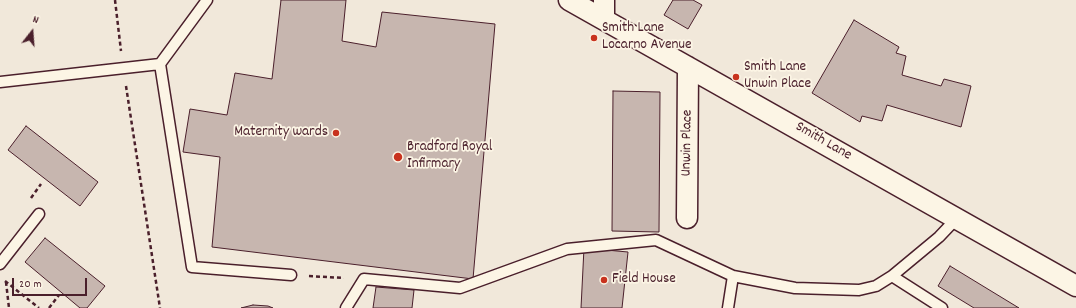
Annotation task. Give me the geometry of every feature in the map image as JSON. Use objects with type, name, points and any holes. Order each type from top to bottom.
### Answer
[{"type":"street","name":"Smith Lane","points":[[569,0],[604,10],[688,67],[1076,286]]},
{"type":"street","name":"Unwin Place","points":[[687,218],[688,67]]},
{"type":"lane","points":[[207,0],[160,64],[192,267],[291,275]]},
{"type":"lane","points":[[0,82],[160,64]]},
{"type":"lane","points":[[0,264],[39,214]]},
{"type":"lane","points":[[346,308],[364,279],[460,288],[567,249],[656,240],[734,276],[795,288],[859,290],[876,286],[892,276],[938,237],[957,218]]},
{"type":"lane","points":[[728,308],[734,276]]},
{"type":"lane","points":[[892,276],[942,308]]},
{"type":"path","points":[[115,0],[123,67],[160,308]]},
{"type":"path","points":[[291,275],[364,279]]},
{"type":"path","points":[[0,277],[39,308]]},
{"type":"path","points":[[6,281],[9,308]]},
{"type":"path","points":[[49,308],[59,295]]},
{"type":"building","name":"Maternity wards","points":[[281,0],[346,0],[342,41],[376,47],[382,12],[495,24],[473,279],[212,247],[220,157],[183,152],[190,109],[227,115],[235,73],[272,79]]},
{"type":"building","points":[[673,0],[693,0],[702,5],[688,29],[664,15]]},
{"type":"building","points":[[854,20],[899,47],[896,53],[906,56],[902,75],[941,86],[944,79],[971,86],[961,127],[887,105],[882,121],[862,116],[860,122],[812,93]]},
{"type":"building","points":[[613,91],[660,92],[659,232],[612,231]]},
{"type":"building","points":[[26,126],[98,182],[80,206],[8,150]]},
{"type":"building","points":[[45,238],[105,286],[87,308],[80,308],[25,262]]},
{"type":"building","name":"Field House","points":[[584,248],[628,252],[622,308],[581,308]]},
{"type":"building","points":[[950,266],[1019,308],[974,308],[938,286]]},
{"type":"building","points":[[376,287],[414,290],[412,308],[373,308]]},
{"type":"building","points":[[253,305],[268,306],[273,308],[241,308]]},
{"type":"place","name":"Smith Lane Locarno Avenue","points":[[594,38]]},
{"type":"place","name":"Smith Lane Unwin Place","points":[[736,77]]},
{"type":"place","name":"Maternity wards","points":[[336,133]]},
{"type":"place","name":"Bradford Royal Infirmary","points":[[398,157]]},
{"type":"place","name":"Field House","points":[[604,280]]}]
